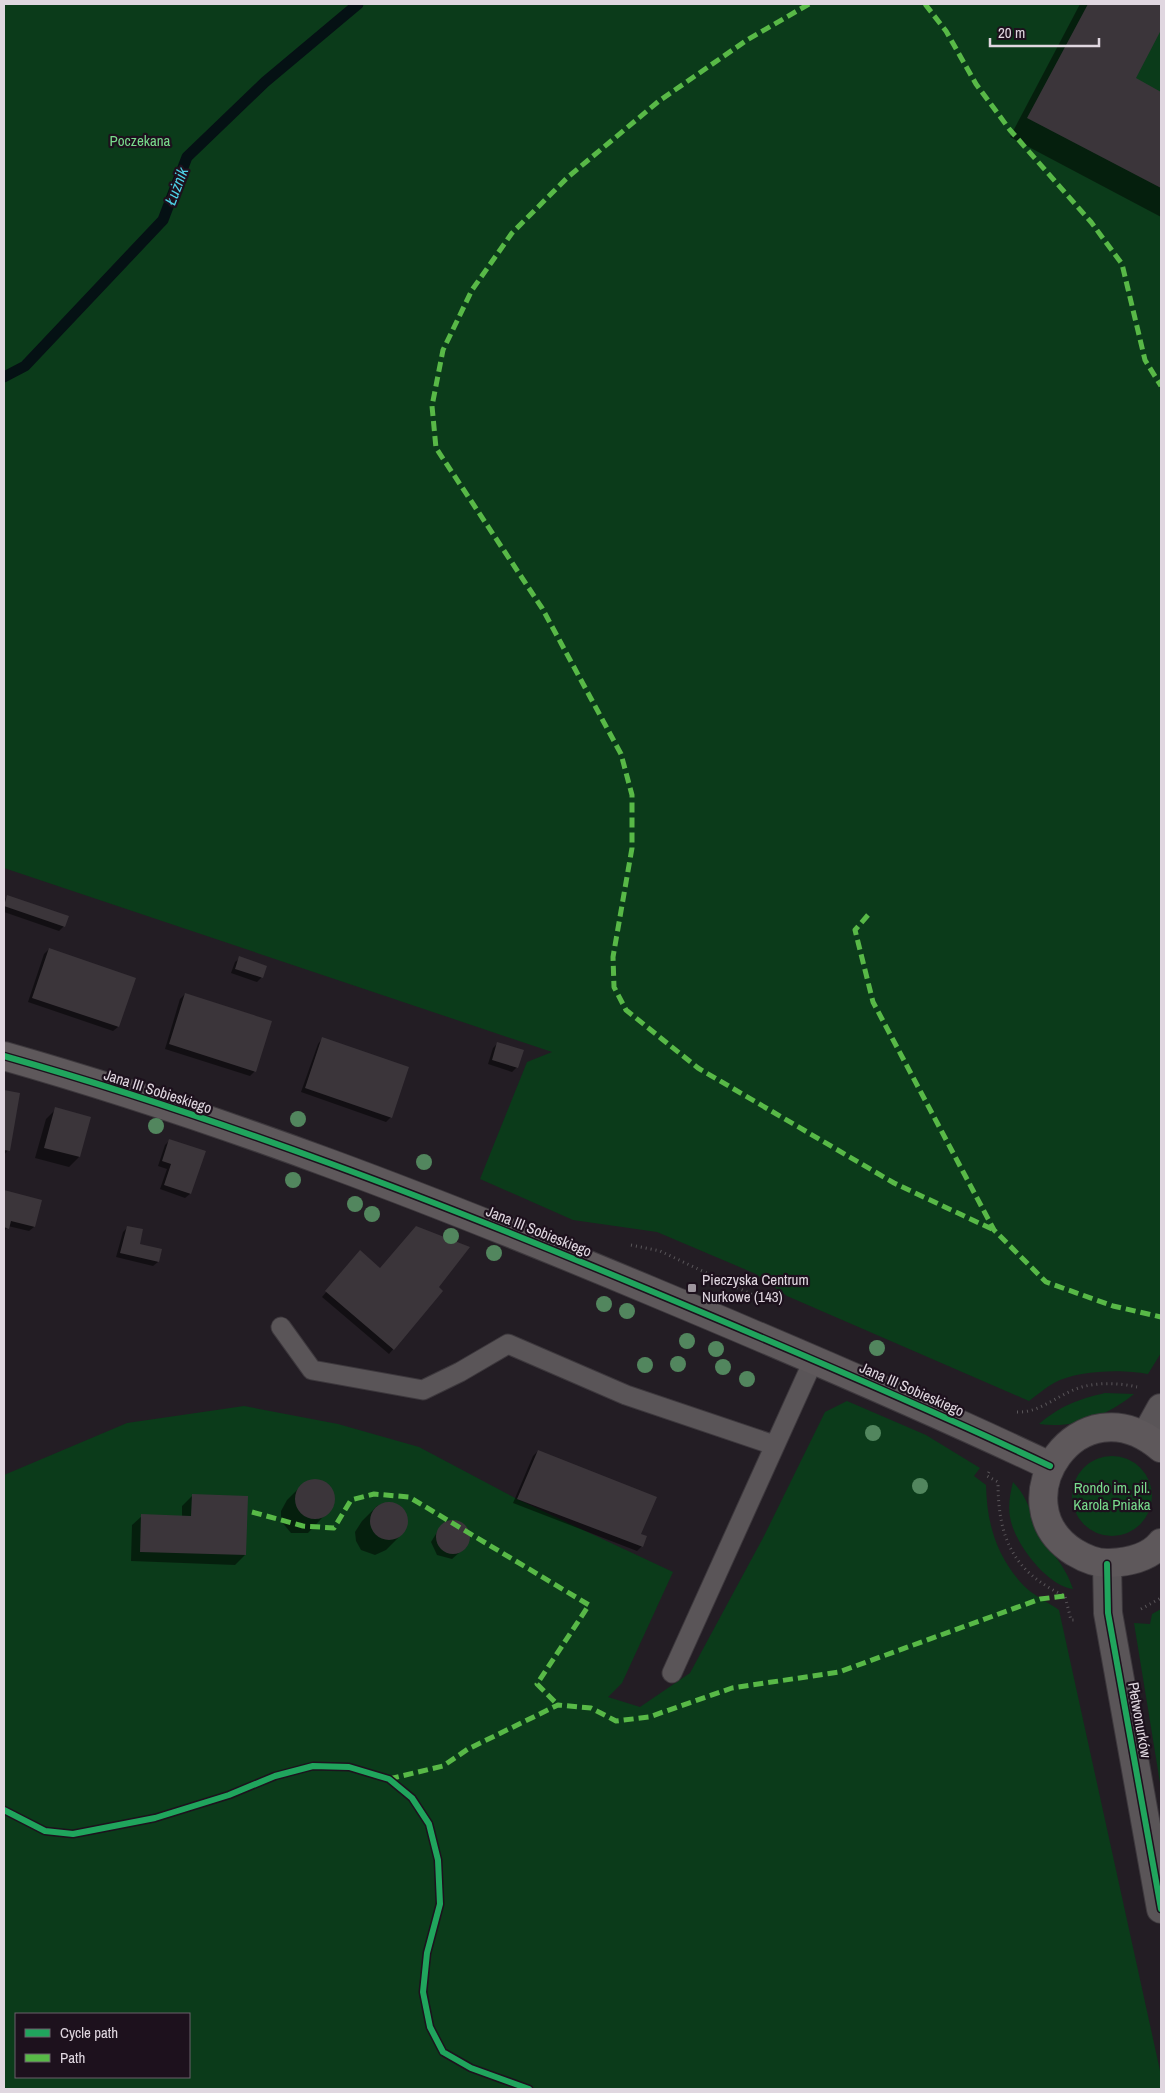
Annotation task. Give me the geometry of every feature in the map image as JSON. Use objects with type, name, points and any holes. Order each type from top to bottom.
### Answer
[{"type":"street","name":"Jana III Sobieskiego","points":[[4,1056],[145,1098],[423,1197],[814,1359],[1050,1466]]},
{"type":"street","points":[[1152,1399],[1154,1441],[1119,1427],[1091,1430],[1067,1443],[1050,1466],[1044,1487],[1044,1510],[1052,1530],[1066,1547],[1085,1559],[1107,1564],[1134,1561],[1157,1548],[1161,1542]]},
{"type":"street","name":"Płetwonurków","points":[[1107,1564],[1108,1613],[1161,1908]]},
{"type":"lane","points":[[281,1328],[312,1370],[423,1390],[460,1372],[508,1344],[626,1395],[774,1445]]},
{"type":"lane","points":[[672,1673],[814,1359]]},
{"type":"path","points":[[1017,1412],[1032,1411],[1073,1390],[1098,1384],[1122,1384],[1152,1399]]},
{"type":"green space","name":"Poczekana","points":[[4,4],[1161,4],[1161,1353],[1148,1374],[1113,1371],[1075,1375],[1054,1383],[1029,1401],[787,1296],[756,1274],[657,1232],[573,1220],[480,1179],[527,1062],[552,1052],[4,868]]},
{"type":"green space","points":[[1105,1393],[1134,1394],[1113,1409],[1090,1419],[1065,1425],[1039,1424],[1070,1404]]},
{"type":"green space","points":[[847,1401],[926,1435],[980,1468],[974,1476],[986,1485],[991,1526],[1006,1563],[1024,1586],[1059,1610],[1161,2075],[1161,2089],[4,2089],[4,1475],[127,1423],[244,1406],[338,1424],[419,1447],[517,1499],[673,1572],[622,1683],[608,1697],[640,1707],[690,1673],[764,1536],[825,1412]]},
{"type":"green space","name":"Rondo im. pil. Karola Pniaka","points":[[1104,1456],[1120,1456],[1141,1467],[1152,1488],[1152,1504],[1141,1525],[1120,1536],[1104,1536],[1090,1530],[1078,1518],[1072,1504],[1072,1488],[1078,1474],[1090,1462]]},
{"type":"green space","points":[[1013,1482],[1023,1495],[1036,1526],[1062,1566],[1073,1589],[1063,1586],[1043,1572],[1033,1562],[1018,1539],[1009,1513]]},
{"type":"green space","points":[[1161,1609],[1161,1789],[1134,1623],[1150,1624],[1152,1614]]},
{"type":"building","points":[[1088,4],[1161,4],[1161,30],[1136,78],[1161,92],[1161,188],[1027,118]]},
{"type":"building","points":[[7,895],[69,916],[65,927],[4,906]]},
{"type":"building","points":[[49,948],[136,978],[119,1027],[32,998]]},
{"type":"building","points":[[239,956],[267,966],[263,978],[235,969]]},
{"type":"building","points":[[185,993],[272,1021],[256,1072],[169,1044]]},
{"type":"building","points":[[322,1037],[409,1067],[392,1118],[305,1088]]},
{"type":"building","points":[[497,1042],[524,1050],[518,1068],[492,1060]]},
{"type":"building","points":[[4,1090],[20,1093],[10,1151],[4,1150]]},
{"type":"building","points":[[55,1107],[91,1117],[80,1157],[44,1148]]},
{"type":"building","points":[[169,1139],[206,1151],[191,1194],[164,1185],[171,1164],[162,1161]]},
{"type":"building","points":[[4,1190],[42,1200],[35,1227],[11,1221],[9,1229],[4,1227]]},
{"type":"building","points":[[127,1226],[143,1229],[140,1244],[162,1249],[159,1262],[120,1253]]},
{"type":"building","points":[[416,1226],[470,1247],[439,1287],[443,1291],[394,1350],[325,1291],[360,1250],[380,1268]]},
{"type":"building","points":[[538,1450],[657,1497],[641,1534],[647,1536],[643,1547],[517,1499]]},
{"type":"building","points":[[319,1479],[326,1482],[332,1488],[335,1499],[334,1507],[326,1516],[319,1519],[311,1519],[304,1516],[296,1507],[295,1495],[298,1488],[307,1480]]},
{"type":"building","points":[[192,1494],[248,1496],[246,1555],[140,1552],[141,1514],[191,1516]]},
{"type":"building","points":[[389,1502],[403,1507],[408,1521],[403,1535],[389,1540],[375,1535],[370,1521],[375,1507]]},
{"type":"building","points":[[453,1520],[465,1525],[470,1537],[465,1549],[453,1554],[441,1549],[436,1537],[441,1525]]},
{"type":"waterway","name":"Łużnik","points":[[4,377],[25,366],[163,220],[187,157],[265,82],[358,4]]},
{"type":"marked path","points":[[809,4],[747,40],[659,101],[568,177],[512,233],[472,290],[443,350],[432,406],[436,448],[542,608],[621,754],[632,795],[632,848],[613,957],[614,987],[626,1010],[698,1068],[894,1183],[994,1230]]},
{"type":"marked path","points":[[925,4],[946,31],[976,84],[1010,130],[1091,222],[1122,264],[1145,360],[1161,386]]},
{"type":"marked path","points":[[868,915],[855,930],[873,1002],[994,1230],[1046,1282],[1113,1306],[1161,1317]]},
{"type":"marked path","points":[[252,1512],[303,1526],[334,1528],[351,1500],[374,1494],[409,1497],[589,1605],[537,1684],[558,1705]]},
{"type":"marked path","points":[[389,1779],[443,1766],[468,1749],[558,1705],[591,1708],[616,1721],[649,1717],[732,1688],[839,1672],[1040,1599],[1065,1596]]},
{"type":"cycle path","points":[[4,1056],[169,1107],[411,1194],[751,1333],[902,1398],[1050,1466]]},
{"type":"cycle path","points":[[1107,1564],[1108,1613],[1161,1909]]},
{"type":"cycle path","points":[[4,1810],[45,1831],[73,1834],[155,1818],[229,1795],[275,1776],[313,1766],[349,1767],[389,1779],[412,1798],[429,1824],[438,1860],[440,1904],[427,1953],[423,1992],[430,2027],[443,2052],[471,2068],[529,2089]]},
{"type":"place","name":"Pieczyska Centrum Nurkowe (143)","points":[[692,1288]]}]
